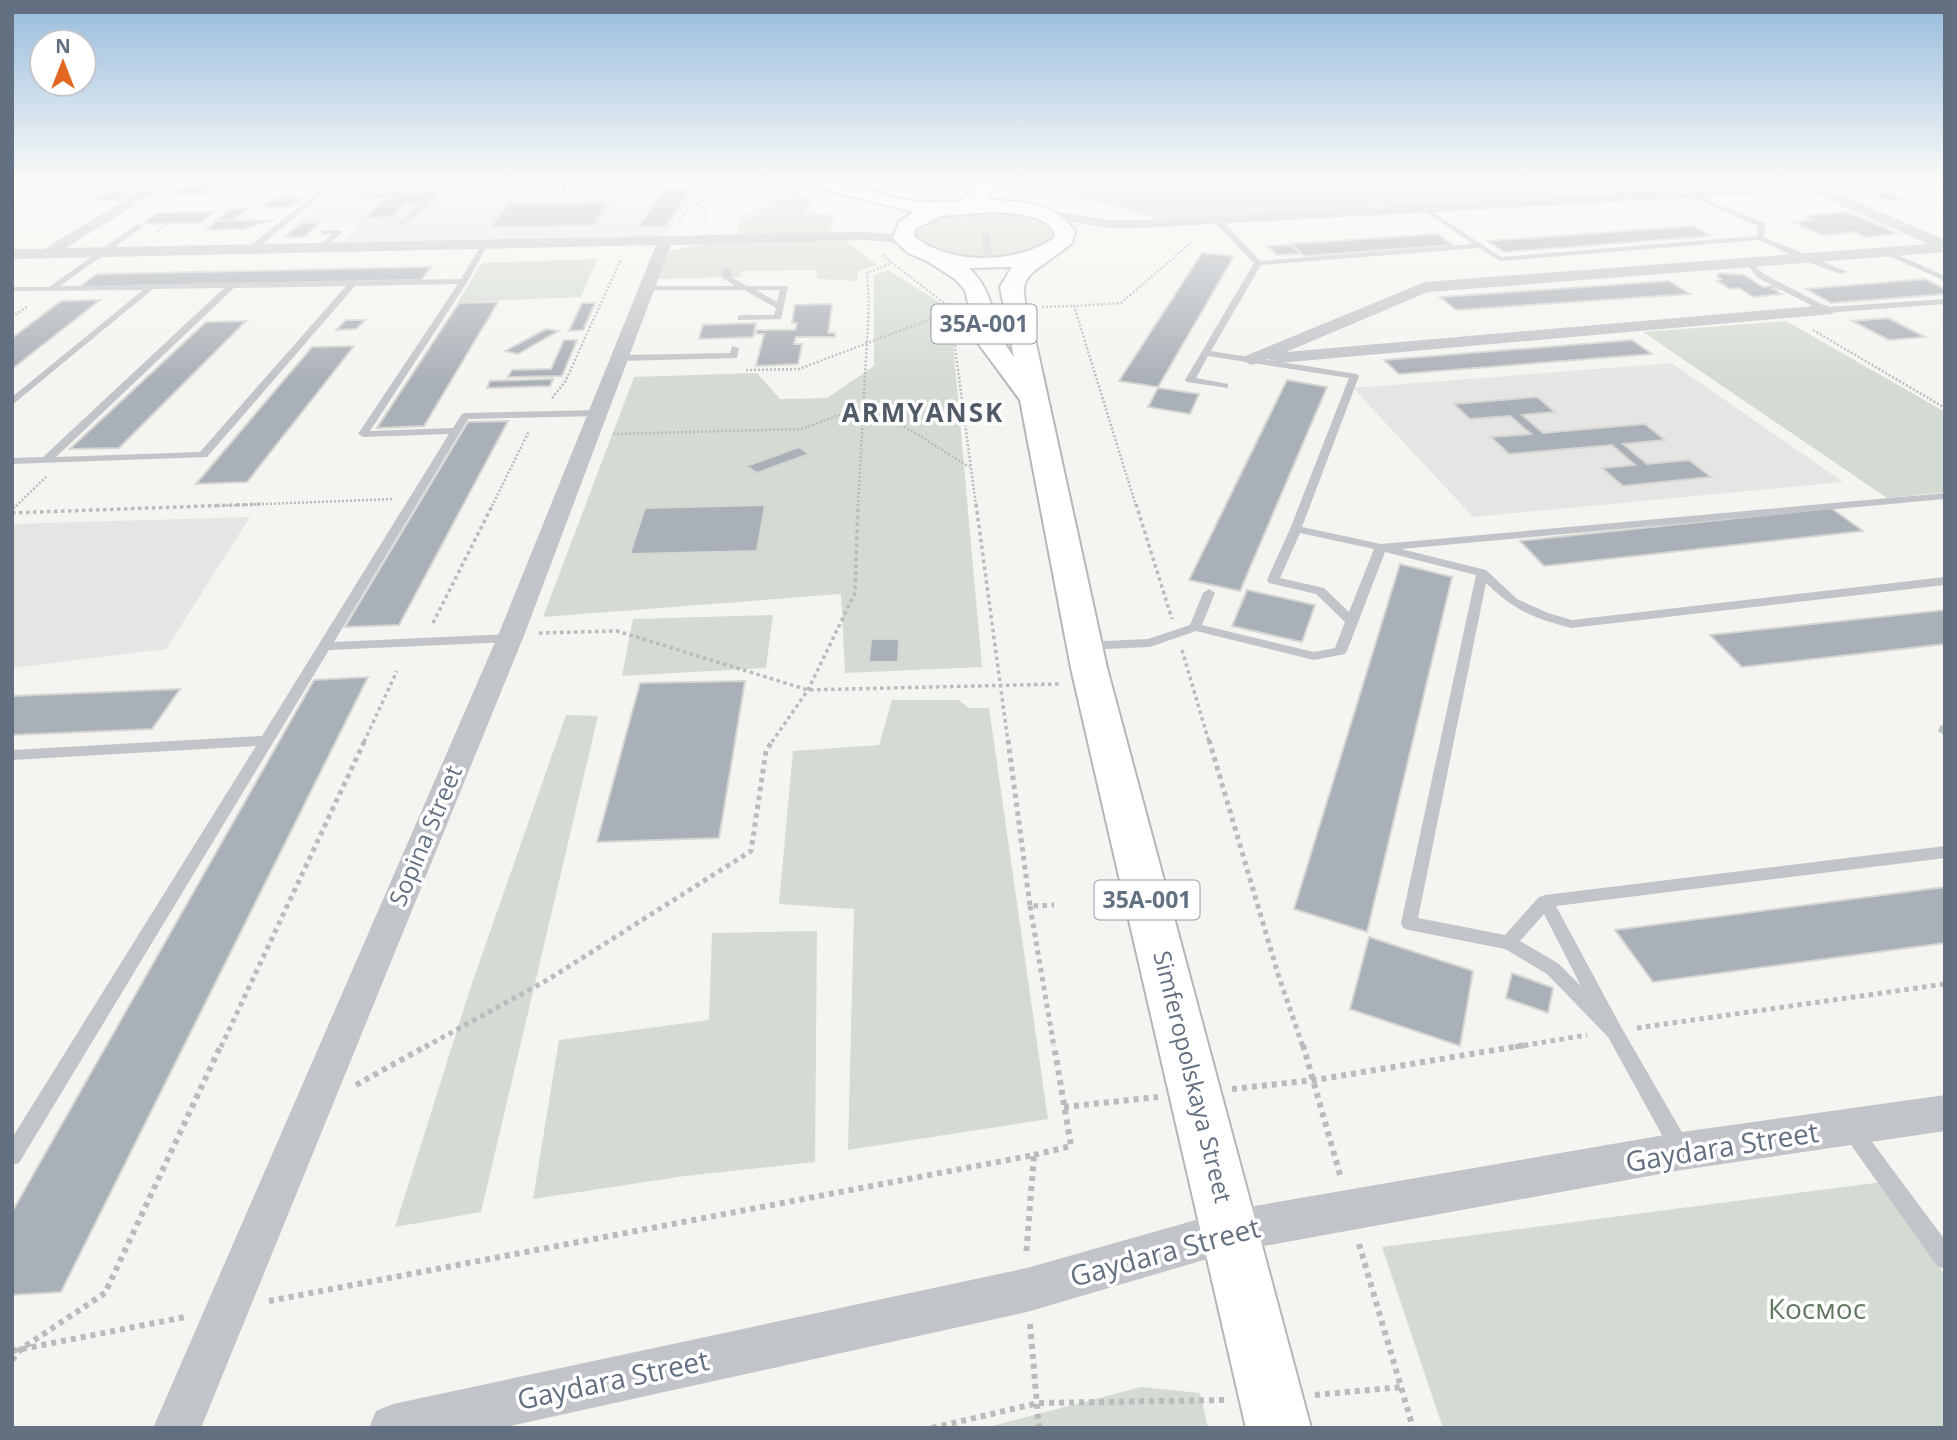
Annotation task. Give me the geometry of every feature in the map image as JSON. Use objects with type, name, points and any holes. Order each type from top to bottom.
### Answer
[{"type":"main road","name":"35А-001","points":[[924,247],[933,256],[963,274],[976,289],[990,343],[1032,398]]},
{"type":"main road","name":"35А-001","points":[[1032,398],[1011,287],[1020,271],[1053,247]]},
{"type":"main road","name":"35А-001","points":[[933,256],[988,262],[1028,258],[1044,253]]},
{"type":"main road","name":"Simferopolskaya Street","points":[[1032,398],[1087,657],[1276,1413]]},
{"type":"street","points":[[47,253],[57,247]]},
{"type":"street","points":[[12,254],[258,247]]},
{"type":"street","name":"Sopina Street","points":[[177,1428],[511,636],[646,288],[682,247]]},
{"type":"street","points":[[1251,360],[1425,287],[1943,247]]},
{"type":"street","points":[[1251,360],[1826,310]]},
{"type":"street","name":"Gaydara Street","points":[[393,1428],[1027,1290],[1231,1231],[1682,1152],[1945,1113]]},
{"type":"lane","points":[[51,289],[111,247]]},
{"type":"lane","points":[[455,431],[363,433],[484,247]]},
{"type":"lane","points":[[987,247],[988,262]]},
{"type":"lane","points":[[1243,247],[1258,263]]},
{"type":"lane","points":[[1258,263],[1464,247]]},
{"type":"lane","points":[[1482,247],[1500,258],[1640,247]]},
{"type":"lane","points":[[1781,247],[1844,272]]},
{"type":"lane","points":[[1887,252],[1945,279]]},
{"type":"lane","points":[[1225,386],[1190,380],[1258,263]]},
{"type":"lane","points":[[1751,264],[1761,276],[1826,310],[1945,301]]},
{"type":"lane","points":[[726,270],[727,278],[780,307]]},
{"type":"lane","points":[[12,289],[464,281]]},
{"type":"lane","points":[[12,461],[203,455],[353,283]]},
{"type":"lane","points":[[46,460],[232,286]]},
{"type":"lane","points":[[12,402],[150,288]]},
{"type":"lane","points":[[646,288],[785,288],[778,317],[741,318]]},
{"type":"lane","points":[[620,358],[733,356],[735,348]]},
{"type":"lane","points":[[1204,353],[1354,376],[1296,528],[1273,580],[1320,591],[1352,621]]},
{"type":"lane","points":[[12,1156],[465,416],[539,414],[595,424]]},
{"type":"lane","points":[[1381,547],[1945,496]]},
{"type":"lane","points":[[1296,528],[1482,573],[1513,602],[1571,624],[1945,582]]},
{"type":"lane","points":[[1087,657],[1150,643],[1195,627],[1314,656],[1340,651],[1381,547]]},
{"type":"lane","points":[[1482,573],[1409,923],[1509,943],[1553,969],[1614,1031]]},
{"type":"lane","points":[[1195,627],[1209,593]]},
{"type":"lane","points":[[322,646],[511,636]]},
{"type":"lane","points":[[12,755],[268,740]]},
{"type":"lane","points":[[1509,943],[1545,901],[1945,852]]},
{"type":"lane","points":[[1545,901],[1682,1152]]},
{"type":"lane","points":[[1850,1127],[1945,1258]]},
{"type":"path","points":[[428,634],[539,414],[565,382],[626,247]]},
{"type":"path","points":[[1186,247],[1121,303],[1074,306],[1177,634],[1278,974]]},
{"type":"path","points":[[310,1110],[549,979],[751,852],[766,751],[808,690],[855,593],[869,302],[867,273],[890,264]]},
{"type":"path","points":[[12,1351],[1071,1146],[1030,906],[950,309],[931,319],[799,369],[746,370]]},
{"type":"path","points":[[1785,313],[1945,408]]},
{"type":"path","points":[[595,424],[802,429],[863,406],[912,431],[970,467]]},
{"type":"path","points":[[12,511],[65,459]]},
{"type":"path","points":[[12,511],[413,498]]},
{"type":"path","points":[[511,636],[617,632],[808,690],[1057,686],[1087,657]]},
{"type":"path","points":[[12,1360],[21,1349],[106,1293],[397,671]]},
{"type":"path","points":[[1030,906],[1054,905]]},
{"type":"path","points":[[1315,1080],[1614,1031],[1945,984]]},
{"type":"path","points":[[1034,1155],[1026,1256],[1039,1428]]},
{"type":"path","points":[[932,1428],[1038,1404],[1276,1413],[1402,1387]]},
{"type":"shaded area","points":[[1672,363],[1843,482],[1473,517],[1353,388]]},
{"type":"shaded area","points":[[250,517],[166,649],[12,668],[12,524]]},
{"type":"green space","points":[[688,247],[854,247],[877,265],[858,271],[857,281],[818,279],[815,270],[741,271],[740,277],[658,279],[669,251]]},
{"type":"green space","points":[[930,247],[1037,247],[1006,257],[984,258],[941,252]]},
{"type":"green space","points":[[597,259],[581,297],[458,302],[482,263]]},
{"type":"green space","points":[[888,270],[950,309],[982,667],[845,673],[841,594],[543,617],[634,377],[757,373],[780,399],[827,398],[874,366],[874,275]]},
{"type":"green space","points":[[1786,321],[1945,412],[1945,492],[1887,498],[1643,332]]},
{"type":"green space","points":[[773,615],[766,668],[622,676],[633,619]]},
{"type":"green space","points":[[892,700],[958,700],[969,708],[989,708],[1048,1119],[848,1150],[854,909],[779,904],[793,751],[879,745]]},
{"type":"green space","points":[[566,715],[598,716],[481,1212],[395,1227],[470,989]]},
{"type":"green space","points":[[817,931],[815,1162],[685,1176],[533,1199],[559,1040],[709,1020],[712,933]]},
{"type":"green space","name":"Космос","points":[[1882,1182],[1945,1275],[1945,1428],[1443,1428],[1382,1247]]},
{"type":"green space","points":[[1141,1387],[1200,1393],[1208,1428],[985,1428]]},
{"type":"building","points":[[1268,247],[1293,247],[1301,254],[1277,255]]},
{"type":"building","points":[[1294,247],[1423,247],[1304,256]]},
{"type":"building","points":[[1497,247],[1566,247],[1504,252]]},
{"type":"building","points":[[1202,253],[1234,256],[1158,387],[1119,381]]},
{"type":"building","points":[[431,267],[421,280],[79,287],[97,274]]},
{"type":"building","points":[[1719,273],[1744,275],[1763,287],[1773,286],[1778,289],[1773,289],[1782,294],[1753,297],[1739,288],[1730,289],[1717,281],[1721,279],[1717,277]]},
{"type":"building","points":[[1925,279],[1945,289],[1945,294],[1831,303],[1806,289]]},
{"type":"building","points":[[1669,281],[1690,294],[1456,310],[1440,297]]},
{"type":"building","points":[[100,300],[12,369],[12,338],[61,301]]},
{"type":"building","points":[[498,302],[424,426],[377,428],[459,303]]},
{"type":"building","points":[[582,303],[595,303],[583,330],[569,331]]},
{"type":"building","points":[[832,304],[828,333],[835,333],[835,337],[796,337],[794,344],[802,344],[798,364],[756,366],[764,334],[756,334],[757,330],[795,330],[797,323],[792,323],[795,305]]},
{"type":"building","points":[[1888,318],[1925,337],[1889,340],[1852,321]]},
{"type":"building","points":[[346,320],[365,320],[356,329],[336,330]]},
{"type":"building","points":[[246,321],[119,448],[70,449],[206,322]]},
{"type":"building","points":[[756,323],[753,337],[699,339],[703,325]]},
{"type":"building","points":[[546,329],[558,331],[518,354],[505,351]]},
{"type":"building","points":[[564,340],[577,340],[562,376],[508,377],[512,370],[551,369]]},
{"type":"building","points":[[1632,340],[1652,354],[1399,374],[1384,360]]},
{"type":"building","points":[[354,346],[247,482],[196,484],[312,347]]},
{"type":"building","points":[[553,379],[550,386],[487,388],[490,381]]},
{"type":"building","points":[[1287,380],[1327,387],[1240,591],[1189,580]]},
{"type":"building","points":[[1158,388],[1199,394],[1190,414],[1148,407]]},
{"type":"building","points":[[1537,397],[1555,412],[1522,415],[1543,433],[1645,424],[1665,440],[1623,444],[1647,464],[1689,460],[1711,477],[1623,486],[1602,468],[1635,465],[1612,445],[1509,454],[1491,437],[1531,434],[1510,416],[1470,419],[1454,404]]},
{"type":"building","points":[[508,421],[399,625],[345,627],[468,422]]},
{"type":"building","points":[[799,447],[809,454],[757,473],[747,466]]},
{"type":"building","points":[[765,505],[757,551],[630,554],[645,508]]},
{"type":"building","points":[[1831,508],[1863,531],[1544,566],[1520,541]]},
{"type":"building","points":[[1400,564],[1452,577],[1367,932],[1294,909]]},
{"type":"building","points":[[1247,590],[1315,605],[1302,642],[1232,626]]},
{"type":"building","points":[[1945,610],[1945,644],[1742,667],[1710,635]]},
{"type":"building","points":[[871,639],[899,639],[898,662],[869,662]]},
{"type":"building","points":[[368,677],[61,1292],[12,1295],[12,1212],[314,680]]},
{"type":"building","points":[[745,681],[719,838],[597,842],[640,683]]},
{"type":"building","points":[[180,689],[152,729],[12,735],[12,696]]},
{"type":"building","points":[[1945,887],[1945,943],[1653,982],[1615,930]]},
{"type":"building","points":[[1369,937],[1473,971],[1460,1046],[1350,1009]]},
{"type":"building","points":[[1512,973],[1553,988],[1548,1013],[1506,998]]},
{"type":"district","name":"ARMYANSK","points":[[923,413]]}]
